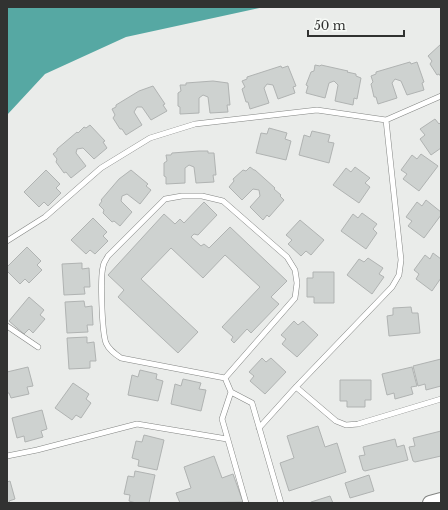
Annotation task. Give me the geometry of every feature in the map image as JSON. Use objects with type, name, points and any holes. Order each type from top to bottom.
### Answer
[{"type":"street","points":[[430,503],[441,500]]},
{"type":"lane","points":[[7,241],[45,217],[102,168],[150,138],[195,124],[317,110],[386,120],[441,96]]},
{"type":"lane","points":[[259,428],[296,387],[392,287],[399,275],[401,260],[386,120]]},
{"type":"lane","points":[[182,196],[202,196],[223,201],[287,257],[295,270],[297,283],[295,298],[225,378],[121,358],[111,351],[106,342],[101,275],[103,265],[108,256],[165,199],[182,196]]},
{"type":"lane","points":[[7,326],[38,347]]},
{"type":"lane","points":[[225,378],[230,392],[222,419],[246,503]]},
{"type":"lane","points":[[296,387],[336,421],[346,425],[358,424],[441,399]]},
{"type":"lane","points":[[230,392],[252,403],[281,503]]},
{"type":"lane","points":[[7,456],[37,450],[137,424],[227,439]]},
{"type":"water","points":[[7,7],[264,7],[126,37],[45,74],[7,115]]},
{"type":"building","points":[[441,44],[441,77],[439,74],[437,75],[430,64],[432,61],[428,56]]},
{"type":"building","points":[[410,62],[411,64],[417,62],[424,82],[422,83],[424,90],[407,95],[401,81],[395,79],[392,83],[397,98],[378,104],[376,97],[374,97],[371,76],[376,74],[376,72]]},
{"type":"building","points":[[315,65],[348,71],[347,72],[356,74],[356,76],[361,78],[357,99],[354,98],[353,105],[335,101],[338,85],[334,81],[329,83],[325,98],[306,93],[308,86],[306,85],[311,72],[314,71]]},
{"type":"building","points":[[281,66],[282,68],[288,66],[296,86],[293,87],[295,93],[278,99],[273,85],[267,84],[264,88],[269,103],[250,109],[242,89],[245,87],[242,81],[247,79],[247,77]]},
{"type":"building","points":[[213,81],[228,83],[230,105],[227,105],[228,112],[210,113],[208,97],[203,95],[199,98],[199,113],[180,114],[180,107],[178,106],[178,93],[181,91],[180,85],[186,85],[186,83]]},
{"type":"building","points":[[153,86],[165,104],[163,105],[167,111],[151,120],[142,107],[137,107],[134,112],[142,125],[126,135],[113,118],[115,115],[112,109],[139,91]]},
{"type":"building","points":[[435,119],[439,124],[441,122],[441,148],[431,155],[420,139],[425,135],[420,129]]},
{"type":"building","points":[[90,125],[105,141],[103,142],[107,148],[94,159],[83,148],[77,149],[76,153],[86,166],[71,178],[66,172],[64,173],[56,162],[57,159],[53,154],[77,132],[78,133],[84,127],[86,128]]},
{"type":"building","points":[[269,128],[287,133],[285,139],[291,141],[286,160],[256,153],[261,133],[267,134]]},
{"type":"building","points":[[312,131],[330,135],[328,142],[334,143],[329,163],[299,155],[304,135],[310,137]]},
{"type":"building","points":[[199,151],[214,153],[216,175],[213,175],[214,182],[196,183],[194,167],[189,165],[185,168],[185,183],[166,184],[166,177],[164,176],[164,163],[167,161],[166,155],[171,155],[172,153]]},
{"type":"building","points":[[421,154],[438,166],[419,191],[403,179],[407,174],[401,170],[412,155],[417,159]]},
{"type":"building","points":[[250,167],[275,188],[274,189],[284,200],[269,217],[267,215],[263,220],[250,207],[260,196],[259,190],[253,189],[242,200],[229,187],[234,181],[233,179],[243,170],[246,171]]},
{"type":"building","points":[[355,167],[370,178],[365,183],[370,187],[359,203],[333,185],[346,168],[351,172]]},
{"type":"building","points":[[46,170],[60,184],[56,188],[61,193],[48,206],[44,202],[39,207],[24,192]]},
{"type":"building","points":[[131,170],[148,184],[146,186],[151,190],[140,204],[127,194],[122,196],[121,201],[132,212],[120,226],[114,221],[112,222],[103,213],[104,210],[99,205],[102,201],[101,200],[119,179]]},
{"type":"building","points":[[426,200],[441,212],[441,215],[424,238],[408,226],[412,221],[406,217],[417,202],[422,206]]},
{"type":"building","points":[[204,202],[217,215],[198,235],[194,234],[191,237],[201,246],[204,244],[209,248],[230,227],[287,281],[271,297],[279,304],[251,333],[247,329],[234,343],[231,340],[233,337],[222,327],[260,287],[225,255],[203,278],[171,248],[141,279],[198,332],[178,353],[118,297],[124,290],[108,275],[164,214],[175,224],[180,219],[184,223]]},
{"type":"building","points":[[362,213],[377,224],[373,229],[377,233],[366,249],[341,231],[353,214],[358,218]]},
{"type":"building","points":[[93,218],[107,232],[103,236],[108,241],[95,254],[90,250],[86,254],[71,240]]},
{"type":"building","points":[[300,220],[324,240],[311,255],[306,251],[301,256],[288,244],[292,240],[286,235]]},
{"type":"building","points":[[27,247],[41,261],[37,265],[42,270],[29,283],[25,279],[20,284],[7,271],[7,267]]},
{"type":"building","points":[[433,253],[441,259],[441,278],[432,291],[416,279],[419,274],[414,270],[425,255],[430,259]]},
{"type":"building","points":[[368,258],[383,268],[379,274],[384,277],[372,294],[347,275],[359,259],[364,262]]},
{"type":"building","points":[[82,263],[82,269],[89,268],[90,287],[84,287],[85,294],[64,295],[62,264]]},
{"type":"building","points":[[313,272],[334,272],[334,303],[314,303],[314,297],[307,297],[307,278],[313,278]]},
{"type":"building","points":[[29,297],[44,310],[40,315],[45,319],[33,333],[29,329],[24,334],[9,321]]},
{"type":"building","points":[[84,301],[85,307],[92,306],[93,325],[87,325],[88,332],[67,333],[65,302]]},
{"type":"building","points":[[411,307],[412,313],[418,313],[420,333],[389,336],[387,316],[393,315],[393,308]]},
{"type":"building","points":[[294,321],[298,325],[303,321],[318,335],[297,357],[282,344],[286,339],[281,335]]},
{"type":"building","points":[[87,337],[87,343],[94,342],[96,361],[90,361],[90,368],[69,369],[67,338]]},
{"type":"building","points":[[262,358],[266,362],[271,358],[286,372],[265,394],[250,381],[254,376],[249,372]]},
{"type":"building","points":[[441,359],[441,386],[426,390],[425,384],[418,386],[413,366]]},
{"type":"building","points":[[28,367],[33,386],[27,387],[29,394],[11,398],[9,393],[7,393],[7,372]]},
{"type":"building","points":[[412,367],[417,386],[411,387],[413,394],[395,399],[394,393],[387,395],[382,374]]},
{"type":"building","points":[[140,370],[157,374],[156,379],[163,381],[158,401],[128,395],[132,375],[138,377]]},
{"type":"building","points":[[183,379],[201,383],[199,389],[206,390],[201,411],[171,404],[175,384],[181,386]]},
{"type":"building","points":[[340,380],[371,380],[371,400],[365,400],[365,407],[347,407],[347,401],[340,401]]},
{"type":"building","points":[[73,383],[89,394],[86,399],[91,403],[81,418],[76,415],[72,420],[55,408]]},
{"type":"building","points":[[42,410],[47,429],[41,431],[43,437],[25,442],[24,436],[17,438],[12,418]]},
{"type":"building","points":[[318,426],[325,447],[337,443],[346,472],[289,491],[280,463],[294,458],[287,436]]},
{"type":"building","points":[[441,431],[441,456],[415,462],[413,461],[409,447],[415,446],[413,438]]},
{"type":"building","points":[[144,435],[164,440],[157,470],[138,466],[139,460],[132,458],[136,441],[142,442]]},
{"type":"building","points":[[395,439],[397,447],[404,445],[408,460],[365,471],[363,470],[359,456],[365,455],[363,447]]},
{"type":"building","points":[[214,456],[222,478],[233,474],[243,502],[180,503],[176,493],[191,488],[184,467]]},
{"type":"building","points":[[135,471],[155,475],[149,503],[136,503],[129,501],[130,495],[124,494],[128,476],[134,477]]},
{"type":"building","points":[[369,475],[374,491],[350,498],[345,483]]},
{"type":"building","points":[[10,481],[15,499],[9,501],[10,503],[7,503],[7,482]]},
{"type":"building","points":[[330,496],[333,503],[311,502]]}]
